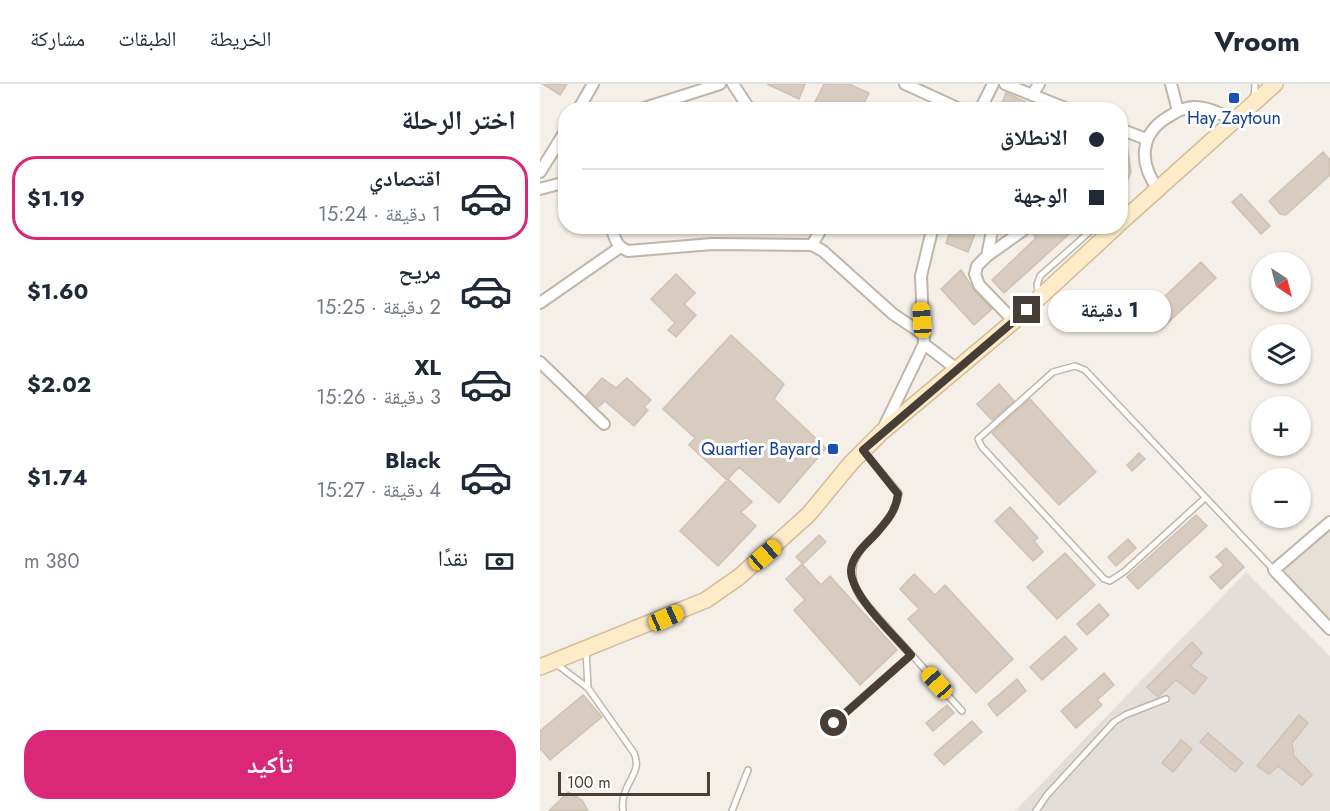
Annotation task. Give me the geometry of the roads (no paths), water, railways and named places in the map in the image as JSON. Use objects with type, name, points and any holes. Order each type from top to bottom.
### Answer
[{"type":"main road","points":[[1128,216],[1275,84]]},
{"type":"main road","points":[[547,664],[586,651],[706,600],[739,577],[809,514],[863,450],[882,432],[958,370],[1108,234]]},
{"type":"street","points":[[583,102],[593,84]]},
{"type":"street","points":[[663,102],[720,84]]},
{"type":"street","points":[[733,84],[745,102]]},
{"type":"street","points":[[905,84],[944,102]]},
{"type":"street","points":[[984,102],[993,84]]},
{"type":"street","points":[[1005,84],[1050,102]]},
{"type":"street","points":[[1032,95],[1039,84]]},
{"type":"street","points":[[1171,84],[1178,111]]},
{"type":"street","points":[[1158,189],[1147,173],[1143,156],[1146,139],[1162,120],[1191,106],[1205,107],[1233,121]]},
{"type":"street","points":[[1128,132],[1146,139]]},
{"type":"street","points":[[540,172],[544,160],[558,141]]},
{"type":"street","points":[[540,189],[558,184]]},
{"type":"street","points":[[614,234],[620,248],[628,251],[712,244],[812,246],[823,251],[958,370]]},
{"type":"street","points":[[812,246],[819,234]]},
{"type":"street","points":[[882,432],[923,339],[921,276],[931,234]]},
{"type":"street","points":[[987,256],[991,234]]},
{"type":"street","points":[[1014,321],[977,280],[977,266],[1018,234]]},
{"type":"street","points":[[540,303],[620,248]]},
{"type":"street","points":[[540,362],[604,424]]},
{"type":"street","points":[[1330,522],[1274,570],[1330,629]]},
{"type":"lane","points":[[1255,84],[1255,102]]},
{"type":"lane","points":[[1039,298],[1037,285],[1040,276],[1087,234]]},
{"type":"lane","points":[[1205,498],[1125,571],[1110,581],[1104,579],[978,440],[1053,372],[1075,366],[1085,370],[1274,570]]},
{"type":"lane","points":[[863,450],[898,494],[897,508],[857,555],[851,569],[853,583],[860,597],[962,711]]},
{"type":"lane","points":[[586,651],[588,688]]},
{"type":"lane","points":[[834,723],[911,655]]},
{"type":"lane","points":[[547,664],[588,688],[637,760],[636,769],[623,792],[623,811]]},
{"type":"lane","points":[[1036,811],[1047,795],[1114,722],[1166,699]]},
{"type":"lane","points":[[732,811],[748,770]]},
{"type":"place","name":"Hay Zaytoun","points":[[1234,98]]},
{"type":"place","name":"Quartier Bayard","points":[[833,449]]}]
